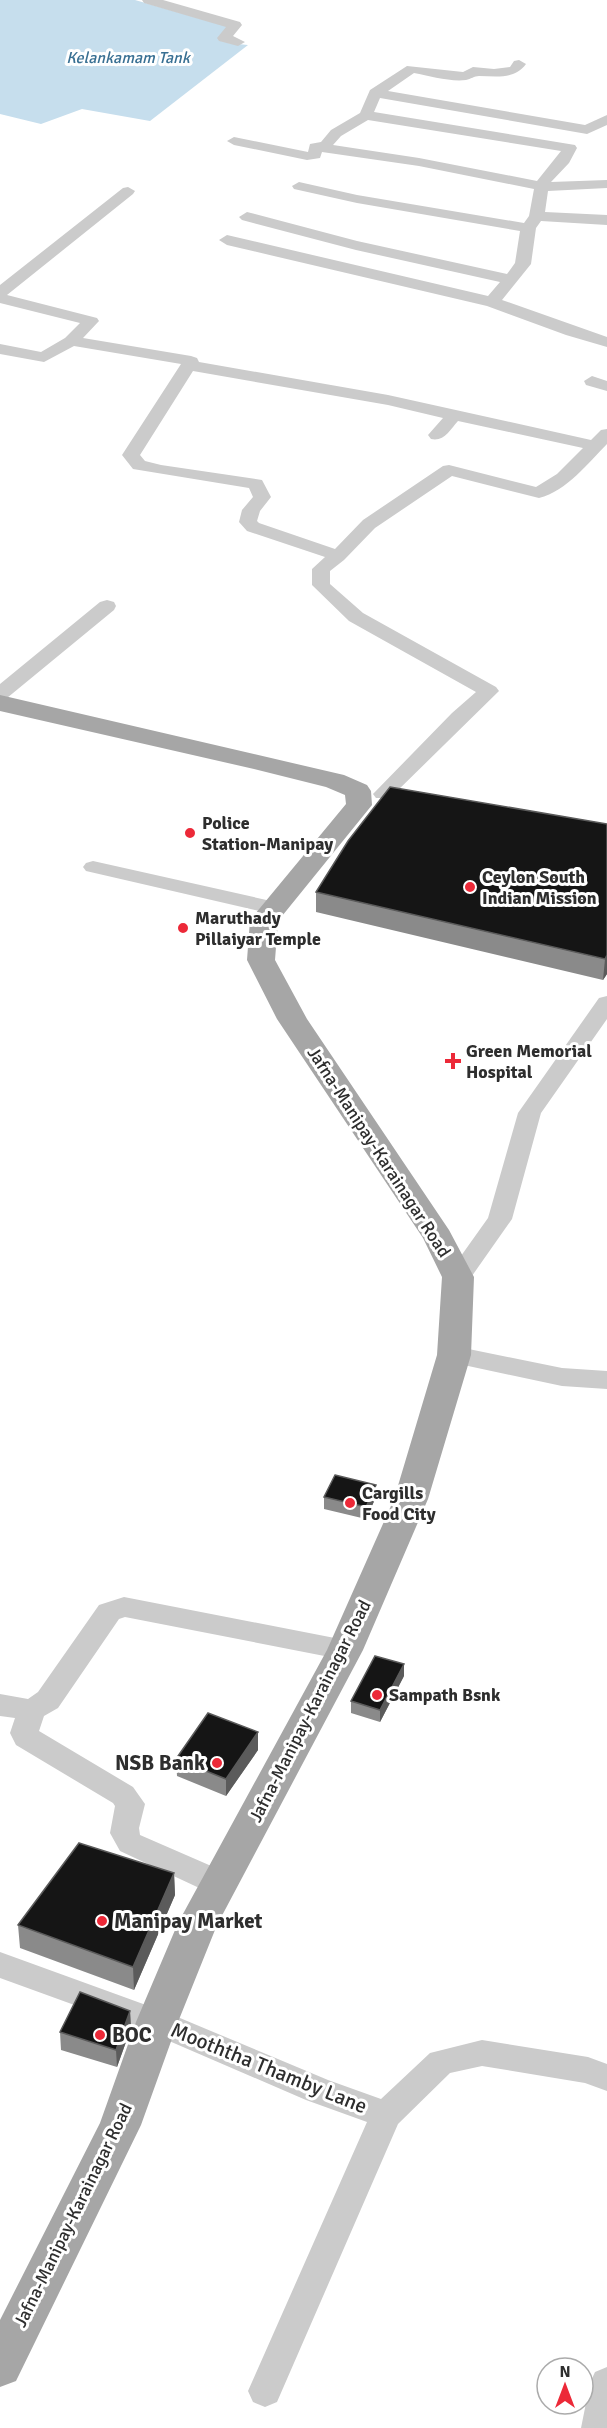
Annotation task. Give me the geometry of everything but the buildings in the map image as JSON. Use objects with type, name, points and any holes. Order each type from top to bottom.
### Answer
[{"type":"main road","points":[[0,703],[255,761],[371,792]]},
{"type":"main road","name":"Jafna-Manipay-Karainagar Road","points":[[0,2366],[120,2125],[157,2022],[198,1923],[345,1650],[411,1499],[454,1355],[458,1277],[438,1237],[292,1019],[261,960],[264,920],[371,792]]},
{"type":"street","points":[[149,0],[235,25],[224,38],[238,42]]},
{"type":"street","points":[[315,147],[326,145],[336,134],[366,115],[375,93],[412,69],[465,76],[473,71],[494,74],[514,70],[519,64]]},
{"type":"street","points":[[375,93],[587,130],[607,119]]},
{"type":"street","points":[[366,115],[570,148],[564,160],[546,179],[538,200],[523,264],[492,302]]},
{"type":"street","points":[[234,141],[307,156],[315,155],[315,147]]},
{"type":"street","points":[[315,147],[408,161],[544,187],[607,184]]},
{"type":"street","points":[[299,186],[357,199],[533,222],[607,220]]},
{"type":"street","points":[[0,293],[128,191]]},
{"type":"street","points":[[247,217],[356,245],[512,280]]},
{"type":"street","points":[[227,240],[492,302],[572,332],[607,342]]},
{"type":"street","points":[[0,298],[91,321],[71,340],[44,357],[0,349]]},
{"type":"street","points":[[71,340],[191,361],[131,455],[139,465],[256,484],[262,497],[251,510],[248,522],[254,527],[338,556]]},
{"type":"street","points":[[189,365],[388,399],[547,434],[601,440]]},
{"type":"street","points":[[437,435],[454,415]]},
{"type":"street","points":[[371,792],[489,691],[356,617],[321,585],[321,569],[338,556],[369,524],[448,470],[539,493],[563,478],[601,440]]},
{"type":"street","points":[[0,694],[107,606]]},
{"type":"street","points":[[371,792],[405,798]]},
{"type":"street","points":[[93,867],[272,908]]},
{"type":"street","points":[[458,1277],[500,1219],[530,1113],[607,1003]]},
{"type":"street","points":[[454,1355],[562,1377],[607,1380]]},
{"type":"street","points":[[221,1884],[130,1843],[123,1827],[130,1804],[123,1795],[26,1737],[24,1733],[33,1710],[48,1700],[109,1612],[124,1607],[345,1650]]},
{"type":"street","points":[[0,1705],[33,1710]]},
{"type":"street","name":"Mooththa Thamby Lane","points":[[0,1965],[157,2022],[317,2090],[386,2115],[441,2062],[482,2053],[588,2070],[607,2078]]},
{"type":"street","points":[[265,2391],[386,2115]]},
{"type":"street","points":[[598,2428],[607,2384]]},
{"type":"water","name":"Kelankamam Tank","points":[[0,0],[135,0],[229,27],[228,43],[248,45],[150,121],[82,109],[41,124],[0,114]]},
{"type":"place","name":"Police Station-Manipay","points":[[190,833]]},
{"type":"place","name":"Ceylon South Indian Mission","points":[[470,887]]},
{"type":"place","name":"Maruthady Pillaiyar Temple","points":[[183,928]]},
{"type":"place","name":"Green Memorial Hospital","points":[[453,1061]]},
{"type":"place","name":"Cargills Food City","points":[[350,1503]]},
{"type":"place","name":"Sampath Bsnk","points":[[377,1695]]},
{"type":"place","name":"NSB Bank","points":[[217,1763]]},
{"type":"place","name":"Manipay Market","points":[[102,1921]]},
{"type":"place","name":"BOC","points":[[100,2035]]}]
